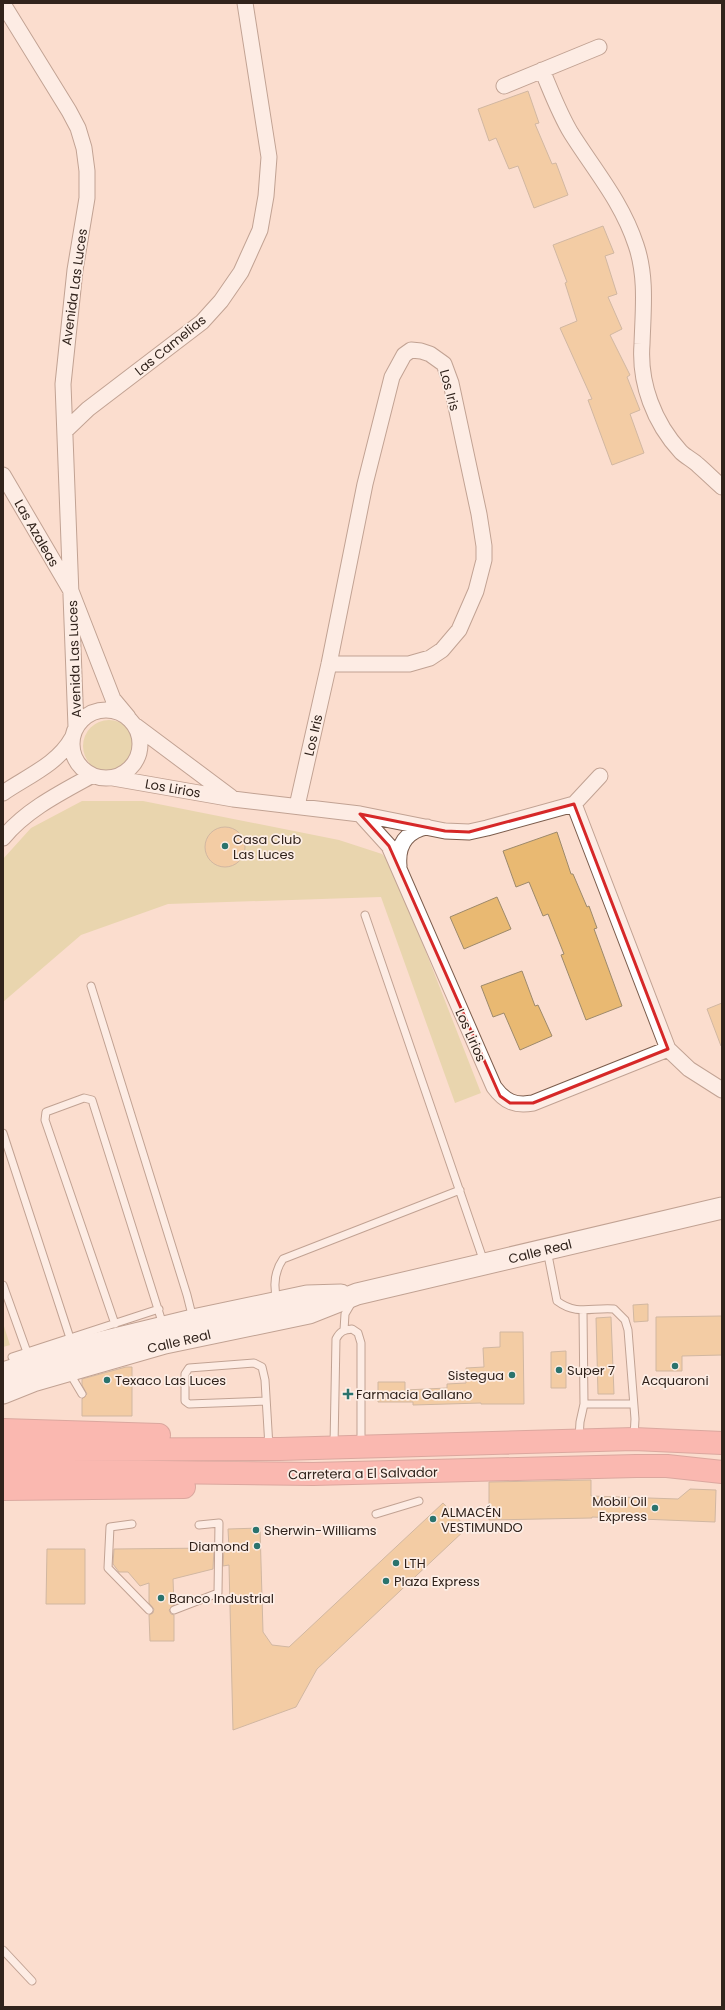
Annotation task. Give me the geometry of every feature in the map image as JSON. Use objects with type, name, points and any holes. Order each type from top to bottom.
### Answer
[{"type":"highway","points":[[3,1430],[180,1436],[274,1448]]},
{"type":"highway","name":"Carretera a El Salvador","points":[[3,1450],[334,1447],[634,1439],[722,1443]]},
{"type":"highway","name":"Carretera a El Salvador","points":[[3,1470],[301,1474],[667,1466],[722,1472]]},
{"type":"highway","points":[[3,1489],[261,1487],[301,1474]]},
{"type":"main road","name":"Calle Real","points":[[3,1393],[33,1381],[132,1356],[165,1343],[309,1313],[357,1294],[722,1208]]},
{"type":"main road","name":"Calle Real","points":[[8,1365],[86,1346],[161,1318],[193,1320],[307,1296],[357,1294]]},
{"type":"main road","points":[[3,1382],[120,1345],[357,1294]]},
{"type":"street","name":"Las Camelias","points":[[65,431],[88,408],[202,322],[221,301],[241,272],[260,230],[266,196],[269,158],[246,3]]},
{"type":"street","name":"Avenida Las Luces","points":[[3,4],[78,128],[84,148],[87,171],[87,198],[75,270],[63,384],[71,591],[74,733]]},
{"type":"street","points":[[504,86],[599,47]]},
{"type":"street","points":[[542,70],[570,131],[612,193],[627,219],[637,247],[642,276],[644,301],[642,362],[643,380],[649,401],[667,433],[678,448],[722,487]]},
{"type":"street","name":"Los Iris","points":[[297,806],[329,664],[365,484],[392,377],[404,355],[411,350],[421,350],[430,354],[444,364],[451,383],[479,514],[484,546],[484,560],[476,591],[459,630],[442,650],[430,658],[409,664],[329,664]]},
{"type":"street","name":"Las Azaleas","points":[[3,475],[71,591]]},
{"type":"street","name":"Avenida Las Luces","points":[[71,591],[113,699],[132,722]]},
{"type":"street","points":[[3,793],[66,750],[74,733],[84,718],[94,712],[106,710],[118,712],[132,722],[140,736],[141,747],[138,758],[132,767],[124,774],[113,778],[102,779],[92,776],[82,769],[76,760],[72,750],[74,733]]},
{"type":"street","name":"Los Lirios","points":[[132,722],[234,798]]},
{"type":"street","points":[[3,838],[17,823],[31,812],[92,776]]},
{"type":"street","points":[[600,776],[574,804],[668,1049],[689,1069],[722,1090]]},
{"type":"street","name":"Los Lirios","points":[[113,778],[234,798],[360,814],[445,831],[469,832],[574,804]]},
{"type":"street","name":"Los Lirios","points":[[360,814],[389,846],[494,1087],[500,1096],[510,1103],[522,1105],[533,1103],[668,1049]]},
{"type":"street","points":[[400,872],[399,852],[403,840],[414,830],[427,827]]},
{"type":"lane","points":[[365,915],[485,1264]]},
{"type":"lane","points":[[91,986],[187,1295],[193,1320]]},
{"type":"lane","points":[[8,1365],[27,1352],[115,1324],[161,1318],[92,1100],[84,1098],[46,1112],[45,1120],[115,1324]]},
{"type":"lane","points":[[3,1134],[70,1338]]},
{"type":"lane","points":[[278,1302],[274,1289],[275,1276],[277,1267],[283,1259],[460,1190]]},
{"type":"lane","points":[[547,1249],[557,1301],[563,1306],[583,1311],[614,1309],[625,1320],[628,1330],[634,1439]]},
{"type":"lane","points":[[3,1285],[27,1352]]},
{"type":"lane","points":[[344,1330],[345,1314],[357,1294]]},
{"type":"lane","points":[[579,1440],[580,1422],[584,1404],[583,1311]]},
{"type":"lane","points":[[334,1447],[336,1339],[339,1333],[344,1330],[352,1329],[358,1333],[361,1343],[361,1446]]},
{"type":"lane","points":[[266,1401],[189,1404],[185,1401],[185,1374],[189,1368],[254,1363],[262,1367],[274,1448]]},
{"type":"lane","points":[[68,1371],[82,1394]]},
{"type":"lane","points":[[584,1404],[633,1404]]},
{"type":"lane","points":[[376,1514],[419,1501]]},
{"type":"lane","points":[[174,1610],[218,1593],[219,1523],[199,1525]]},
{"type":"lane","points":[[132,1524],[110,1527],[108,1568],[149,1610]]},
{"type":"lane","points":[[3,1950],[32,1981]]},
{"type":"highlighted area","points":[[574,804],[668,1049],[533,1103],[510,1103],[500,1096],[389,846],[360,814],[445,831],[469,832]]},
{"type":"shaded area","points":[[104,720],[114,720],[124,724],[131,731],[135,741],[135,751],[131,761],[124,768],[114,772],[104,772],[94,768],[87,761],[83,751],[83,741],[87,731],[94,724]]},
{"type":"shaded area","points":[[82,801],[143,801],[339,840],[382,854],[391,863],[481,1093],[455,1103],[381,897],[168,904],[81,935],[3,1002],[3,859],[31,828]]},
{"type":"shaded area","points":[[3,1323],[10,1345],[3,1347]]},
{"type":"building","points":[[528,91],[539,123],[535,124],[552,164],[556,163],[568,195],[534,208],[518,166],[509,169],[496,138],[489,141],[478,109]]},
{"type":"building","points":[[603,226],[614,253],[605,256],[617,294],[608,297],[622,329],[610,335],[630,375],[627,377],[640,410],[630,414],[644,453],[612,465],[588,400],[592,399],[560,328],[577,321],[565,283],[567,282],[553,245]]},
{"type":"building","name":"Casa Club Las Luces","points":[[229,827],[236,830],[242,836],[245,847],[244,855],[236,864],[229,867],[221,867],[214,864],[206,855],[205,843],[208,836],[217,828]]},
{"type":"building","points":[[557,832],[571,874],[573,874],[587,907],[589,906],[597,928],[594,929],[622,1006],[586,1020],[561,955],[564,954],[548,914],[543,916],[529,882],[516,887],[503,851]]},
{"type":"building","points":[[497,897],[511,929],[464,949],[450,917]]},
{"type":"building","points":[[522,971],[535,1006],[538,1005],[552,1036],[520,1050],[504,1013],[493,1017],[481,986]]},
{"type":"building","points":[[722,1003],[722,1045],[721,1046],[707,1009]]},
{"type":"building","points":[[648,1304],[648,1321],[634,1322],[633,1305]]},
{"type":"building","points":[[722,1316],[722,1355],[682,1356],[682,1371],[656,1371],[656,1317]]},
{"type":"building","points":[[611,1317],[614,1394],[598,1394],[596,1318]]},
{"type":"building","points":[[500,1332],[523,1332],[524,1404],[481,1403],[413,1405],[413,1402],[378,1402],[378,1382],[405,1382],[405,1390],[447,1388],[447,1384],[466,1383],[466,1368],[484,1367],[483,1348],[500,1347]]},
{"type":"building","name":"Super 7","points":[[566,1351],[566,1388],[551,1388],[551,1352]]},
{"type":"building","name":"Texaco Las Luces","points":[[126,1367],[132,1367],[132,1416],[82,1416],[82,1399],[87,1394],[82,1385],[82,1379]]},
{"type":"building","points":[[591,1480],[591,1496],[678,1499],[690,1489],[716,1490],[715,1522],[592,1517],[489,1520],[489,1482]]},
{"type":"building","name":"Plaza Express","points":[[443,1503],[467,1528],[317,1669],[296,1707],[233,1730],[229,1565],[223,1566],[224,1548],[229,1548],[228,1529],[260,1528],[263,1632],[272,1645],[289,1647]]},
{"type":"building","name":"Banco Industrial","points":[[214,1548],[213,1569],[173,1579],[174,1605],[169,1610],[171,1614],[174,1615],[174,1641],[150,1641],[149,1615],[153,1613],[154,1609],[149,1603],[149,1583],[140,1586],[128,1572],[119,1572],[113,1564],[114,1549]]},
{"type":"building","points":[[47,1549],[85,1549],[85,1604],[46,1604]]},
{"type":"place","name":"Casa Club Las Luces","points":[[225,846]]},
{"type":"place","name":"Acquaroni","points":[[675,1366]]},
{"type":"place","name":"Super 7","points":[[559,1370]]},
{"type":"place","name":"Sistegua","points":[[512,1375]]},
{"type":"place","name":"Texaco Las Luces","points":[[107,1380]]},
{"type":"place","name":"Farmacia Gallano","points":[[348,1394]]},
{"type":"place","name":"Mobil Oil Express","points":[[655,1508]]},
{"type":"place","name":"ALMACÉN VESTIMUNDO","points":[[433,1519]]},
{"type":"place","name":"Sherwin-Williams","points":[[256,1530]]},
{"type":"place","name":"Diamond","points":[[257,1546]]},
{"type":"place","name":"LTH","points":[[396,1563]]},
{"type":"place","name":"Plaza Express","points":[[386,1581]]},
{"type":"place","name":"Banco Industrial","points":[[161,1598]]}]
